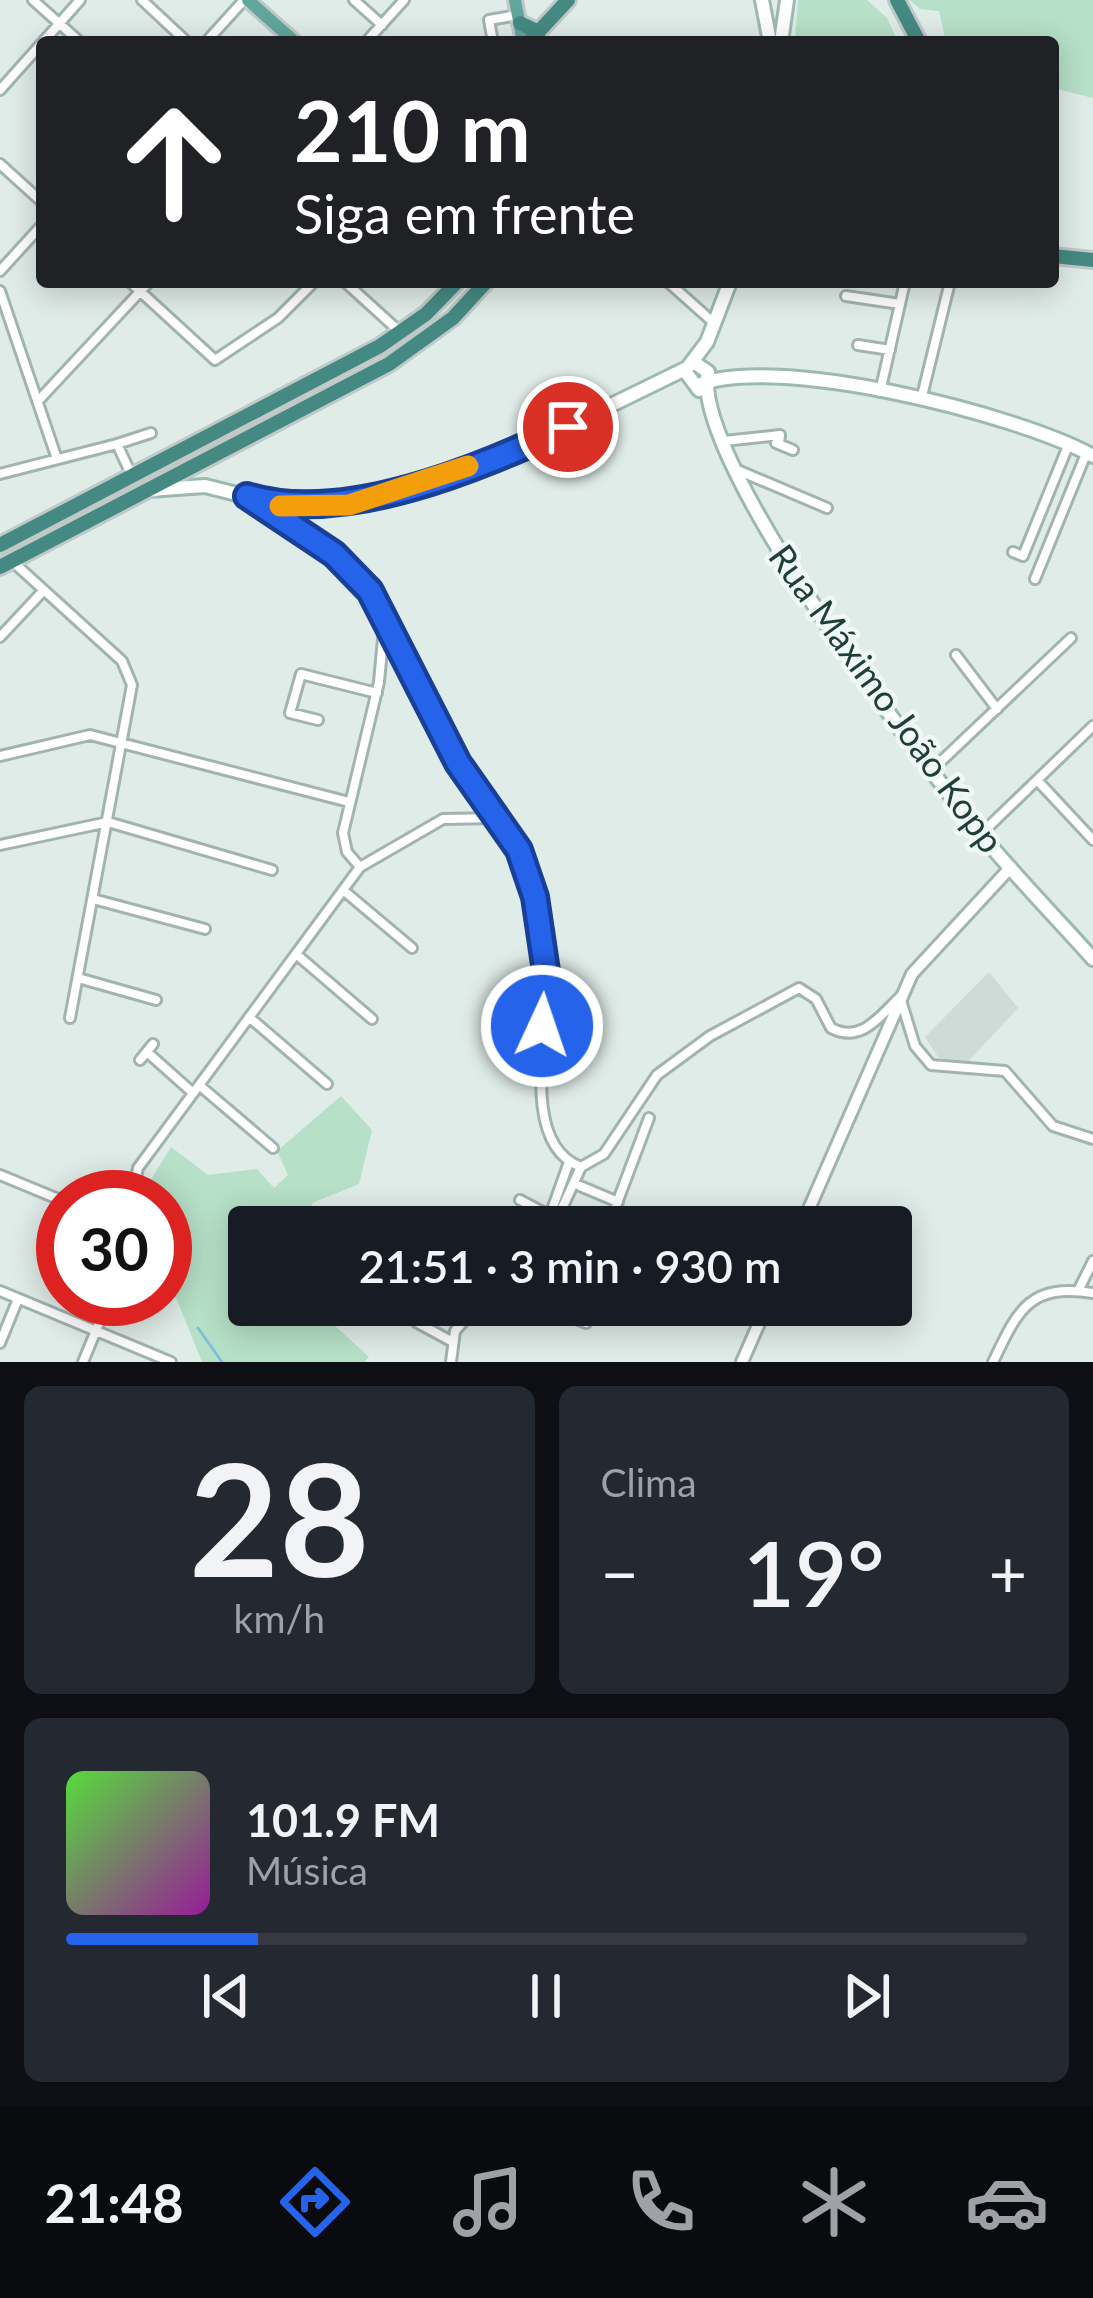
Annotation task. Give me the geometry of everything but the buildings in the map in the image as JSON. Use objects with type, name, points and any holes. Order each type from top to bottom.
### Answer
[{"type":"highway","points":[[535,36],[568,0]]},
{"type":"highway","points":[[898,0],[916,36]]},
{"type":"highway","points":[[519,19],[529,36]]},
{"type":"highway","points":[[1059,257],[1093,260]]},
{"type":"highway","points":[[6,556],[99,493],[401,333],[451,288]]},
{"type":"highway","points":[[6,556],[127,500],[408,352],[453,319],[481,288]]},
{"type":"highway","points":[[208,458],[215,450],[210,434]]},
{"type":"highway","points":[[99,493],[145,490]]},
{"type":"main road","points":[[246,0],[288,36]]},
{"type":"main road","points":[[515,0],[519,19]]},
{"type":"main road","points":[[762,0],[769,36]]},
{"type":"main road","points":[[782,36],[787,0]]},
{"type":"main road","points":[[426,314],[443,288]]},
{"type":"main road","points":[[698,374],[728,288]]},
{"type":"main road","points":[[145,490],[216,487],[307,509],[349,505],[523,446],[661,385],[698,374],[797,377],[880,392],[1030,428],[1090,454]]},
{"type":"main road","name":"Rua Máximo João Kopp","points":[[698,374],[760,522],[981,834],[1093,959]]},
{"type":"main road","points":[[127,500],[181,489]]},
{"type":"street","points":[[33,0],[73,36]]},
{"type":"street","points":[[47,36],[80,0]]},
{"type":"street","points":[[142,0],[181,36]]},
{"type":"street","points":[[212,36],[246,0]]},
{"type":"street","points":[[354,0],[382,25]]},
{"type":"street","points":[[372,36],[404,0]]},
{"type":"street","points":[[492,36],[489,20],[519,19]]},
{"type":"street","points":[[0,89],[36,49]]},
{"type":"street","points":[[0,164],[36,197]]},
{"type":"street","points":[[0,272],[36,232]]},
{"type":"street","points":[[137,288],[215,360],[278,318],[308,288]]},
{"type":"street","points":[[38,401],[143,288]]},
{"type":"street","points":[[352,288],[401,333]]},
{"type":"street","points":[[675,288],[714,323]]},
{"type":"street","points":[[880,392],[904,288]]},
{"type":"street","points":[[921,401],[949,288]]},
{"type":"street","points":[[0,292],[57,459]]},
{"type":"street","points":[[846,296],[900,304]]},
{"type":"street","points":[[858,345],[890,350]]},
{"type":"street","points":[[0,474],[151,433]]},
{"type":"street","points":[[724,441],[780,434],[779,444],[793,450]]},
{"type":"street","points":[[1013,552],[1023,556],[1069,443]]},
{"type":"street","points":[[117,444],[131,476]]},
{"type":"street","points":[[1035,579],[1090,454]]},
{"type":"street","points":[[734,468],[827,508]]},
{"type":"street","points":[[247,496],[348,566],[385,615],[446,742],[523,858],[535,897],[548,989],[541,1087],[556,1147],[581,1167]]},
{"type":"street","points":[[6,556],[130,673],[124,743],[70,1018]]},
{"type":"street","points":[[0,638],[44,590]]},
{"type":"street","points":[[360,867],[343,840],[377,693],[385,615]]},
{"type":"street","points":[[933,770],[1071,638]]},
{"type":"street","points":[[956,655],[997,709]]},
{"type":"street","points":[[318,720],[290,713],[301,674],[377,693]]},
{"type":"street","points":[[981,834],[1092,727]]},
{"type":"street","points":[[2,752],[79,735],[349,802]]},
{"type":"street","points":[[1037,780],[1093,840]]},
{"type":"street","points":[[138,1170],[360,867],[442,819],[497,819]]},
{"type":"street","points":[[0,845],[108,822],[272,870]]},
{"type":"street","points":[[810,1206],[920,962],[1011,867]]},
{"type":"street","points":[[343,890],[412,948]]},
{"type":"street","points":[[93,899],[205,929]]},
{"type":"street","points":[[296,953],[372,1018]]},
{"type":"street","points":[[77,978],[156,1000]]},
{"type":"street","points":[[565,1189],[581,1167],[604,1154],[658,1075],[793,988],[811,993],[831,1028],[847,1034],[864,1030],[901,997]]},
{"type":"street","points":[[901,997],[915,1046],[931,1065],[1005,1071],[1053,1126],[1093,1139]]},
{"type":"street","points":[[249,1017],[327,1084]]},
{"type":"street","points":[[147,1052],[273,1148]]},
{"type":"street","points":[[616,1206],[649,1118]]},
{"type":"street","points":[[561,1206],[569,1162]]},
{"type":"street","points":[[0,1175],[36,1190]]},
{"type":"street","points":[[580,1186],[618,1202]]},
{"type":"street","points":[[520,1200],[527,1206]]},
{"type":"street","points":[[1078,1291],[1093,1261]]},
{"type":"street","points":[[0,1291],[171,1362]]},
{"type":"street","points":[[993,1362],[1024,1306],[1054,1291],[1093,1293]]},
{"type":"street","points":[[0,1343],[18,1299]]},
{"type":"street","points":[[83,1362],[98,1326]]},
{"type":"street","points":[[424,1326],[452,1341]]},
{"type":"street","points":[[451,1362],[458,1326]]},
{"type":"street","points":[[742,1362],[758,1326]]},
{"type":"shaded area","points":[[989,972],[1018,1008],[965,1065],[938,1057],[925,1037]]},
{"type":"green space","points":[[798,0],[867,0],[887,18],[895,36],[795,36]]},
{"type":"green space","points":[[910,0],[1093,0],[1093,98],[1059,90],[1059,36],[945,36],[939,11],[920,9]]},
{"type":"green space","points":[[341,1096],[372,1130],[359,1184],[312,1206],[228,1206],[228,1326],[335,1326],[369,1357],[364,1362],[202,1362],[188,1326],[192,1326],[192,1170],[157,1170],[171,1147],[208,1175],[257,1169],[274,1188],[288,1175],[277,1151]]},
{"type":"waterway","points":[[198,1328],[222,1362]]},
{"type":"slow traffic","points":[[280,506],[349,505],[468,466]]},
{"type":"route","points":[[542,1026],[547,978],[535,897],[519,850],[458,763],[370,591],[334,554],[247,496],[307,509],[349,505],[568,427]]}]
